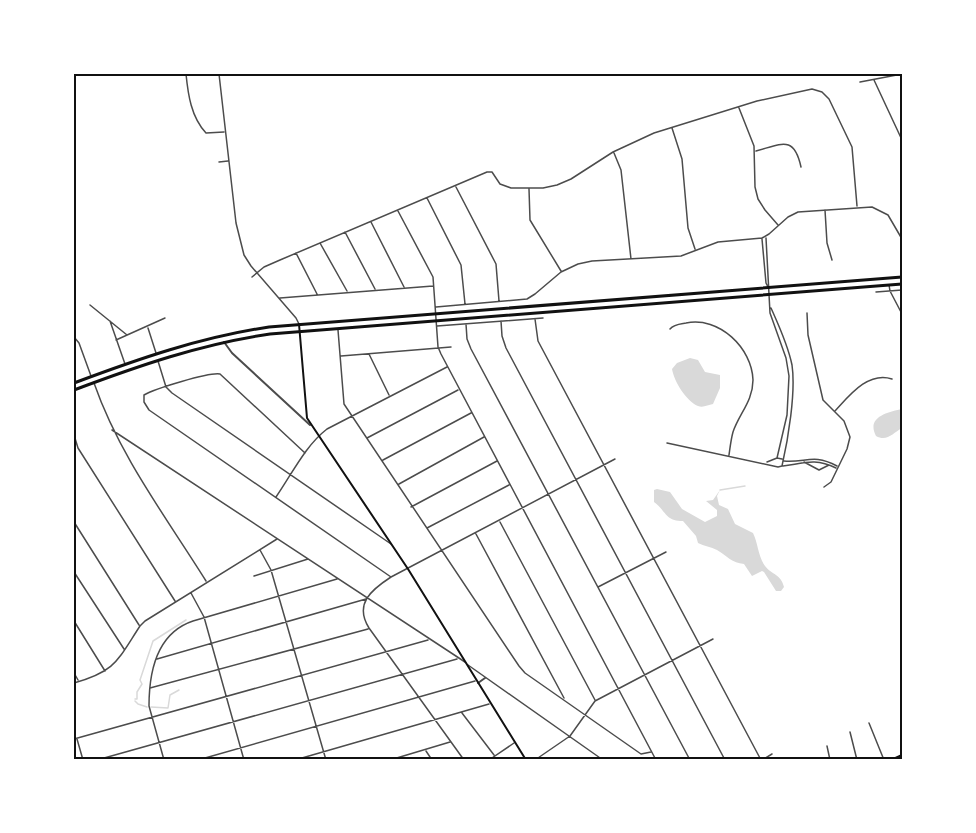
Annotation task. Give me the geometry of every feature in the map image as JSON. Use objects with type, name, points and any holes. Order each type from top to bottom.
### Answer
[{"type":"highway","points":[[74,383],[156,353],[216,336],[287,325],[903,278]]},
{"type":"highway","points":[[74,390],[158,359],[224,342],[300,331],[903,284]]},
{"type":"main road","points":[[299,324],[307,414],[311,425],[392,544],[526,759]]},
{"type":"main road","points":[[891,759],[903,754]]},
{"type":"street","points":[[186,74],[189,100],[203,131],[209,134],[225,132]]},
{"type":"street","points":[[219,74],[236,223],[241,247],[246,261],[280,298],[299,324]]},
{"type":"street","points":[[860,82],[903,74]]},
{"type":"street","points":[[874,80],[903,140]]},
{"type":"street","points":[[252,277],[264,267],[296,253],[397,209],[492,172],[504,186],[550,187],[563,183],[613,152],[671,127],[738,108],[757,100],[808,89],[815,89],[825,95],[852,147],[857,206]]},
{"type":"street","points":[[738,108],[755,151],[755,187],[758,199],[779,225]]},
{"type":"street","points":[[671,127],[681,153],[688,228],[696,250]]},
{"type":"street","points":[[755,151],[782,144],[790,145],[798,153],[801,167]]},
{"type":"street","points":[[613,152],[621,170],[631,259]]},
{"type":"street","points":[[219,162],[229,161]]},
{"type":"street","points":[[455,186],[496,264],[499,302]]},
{"type":"street","points":[[529,188],[530,220],[561,272]]},
{"type":"street","points":[[427,198],[461,265],[465,305]]},
{"type":"street","points":[[435,307],[521,300],[532,297],[561,272],[584,262],[681,256],[718,242],[766,237],[788,217],[798,212],[857,206],[872,207],[882,211],[892,221],[903,239]]},
{"type":"street","points":[[397,209],[433,277],[438,347],[656,759]]},
{"type":"street","points":[[825,210],[827,243],[832,260]]},
{"type":"street","points":[[370,221],[405,288]]},
{"type":"street","points":[[345,232],[375,290]]},
{"type":"street","points":[[766,237],[773,323],[786,358],[789,376],[787,415],[775,465]]},
{"type":"street","points":[[762,238],[766,283],[769,288]]},
{"type":"street","points":[[320,243],[347,292]]},
{"type":"street","points":[[296,253],[317,294]]},
{"type":"street","points":[[889,285],[903,314]]},
{"type":"street","points":[[280,298],[434,286]]},
{"type":"street","points":[[876,292],[903,290]]},
{"type":"street","points":[[90,305],[127,335]]},
{"type":"street","points":[[771,308],[787,348],[793,376],[782,466]]},
{"type":"street","points":[[807,313],[808,335],[823,400],[844,420],[850,438],[831,482],[824,487]]},
{"type":"street","points":[[287,325],[294,320],[293,314]]},
{"type":"street","points":[[116,340],[165,318]]},
{"type":"street","points":[[436,326],[543,318]]},
{"type":"street","points":[[535,319],[538,341],[761,759],[772,754]]},
{"type":"street","points":[[109,320],[125,364]]},
{"type":"street","points":[[501,321],[506,348],[725,759]]},
{"type":"street","points":[[670,329],[674,325],[690,322],[713,325],[734,339],[744,351],[751,366],[753,381],[751,397],[733,431],[728,456]]},
{"type":"street","points":[[466,324],[471,349],[690,759]]},
{"type":"street","points":[[148,327],[156,353]]},
{"type":"street","points":[[337,328],[344,404],[519,666],[525,673],[641,754],[652,752]]},
{"type":"street","points":[[74,337],[79,343],[91,377]]},
{"type":"street","points":[[224,342],[236,357],[311,425]]},
{"type":"street","points":[[340,356],[451,347]]},
{"type":"street","points":[[369,354],[390,396]]},
{"type":"street","points":[[158,359],[166,387],[172,393],[392,544]]},
{"type":"street","points":[[276,497],[319,435],[448,367]]},
{"type":"street","points":[[306,453],[217,373],[144,395],[145,406],[149,410],[391,577]]},
{"type":"street","points":[[835,411],[861,385],[881,377],[892,379]]},
{"type":"street","points":[[94,383],[112,430],[207,582]]},
{"type":"street","points":[[366,439],[459,389]]},
{"type":"street","points":[[298,411],[307,414]]},
{"type":"street","points":[[381,461],[472,413]]},
{"type":"street","points":[[112,430],[458,658],[603,759]]},
{"type":"street","points":[[74,435],[78,448],[176,602]]},
{"type":"street","points":[[398,484],[485,437]]},
{"type":"street","points":[[667,442],[778,467],[812,461],[838,468]]},
{"type":"street","points":[[766,463],[776,459],[810,458],[838,468]]},
{"type":"street","points":[[464,759],[369,628],[362,613],[362,605],[378,586],[391,577],[615,459]]},
{"type":"street","points":[[411,507],[498,460]]},
{"type":"street","points":[[803,462],[819,470],[825,463]]},
{"type":"street","points":[[427,528],[510,484]]},
{"type":"street","points":[[499,520],[595,701]]},
{"type":"street","points":[[74,522],[140,626]]},
{"type":"street","points":[[476,534],[564,699]]},
{"type":"street","points":[[74,683],[92,678],[114,665],[140,626],[277,538]]},
{"type":"street","points":[[259,550],[271,570],[326,759]]},
{"type":"street","points":[[598,587],[666,552]]},
{"type":"street","points":[[254,576],[309,559]]},
{"type":"street","points":[[74,572],[125,649]]},
{"type":"street","points":[[164,759],[151,717],[150,688],[160,646],[175,629],[204,617],[338,579]]},
{"type":"street","points":[[190,592],[204,617],[244,759]]},
{"type":"street","points":[[156,659],[367,599]]},
{"type":"street","points":[[74,621],[105,671]]},
{"type":"street","points":[[150,688],[369,628]]},
{"type":"street","points":[[535,759],[570,736],[595,701],[713,639]]},
{"type":"street","points":[[83,759],[75,739],[429,640]]},
{"type":"street","points":[[97,759],[458,658]]},
{"type":"street","points":[[74,673],[79,681]]},
{"type":"street","points":[[198,759],[485,678]]},
{"type":"street","points":[[295,759],[490,703]]},
{"type":"street","points":[[461,712],[494,755]]},
{"type":"street","points":[[869,723],[884,759]]},
{"type":"street","points":[[850,732],[857,759]]},
{"type":"street","points":[[390,759],[451,742]]},
{"type":"street","points":[[489,759],[515,742]]},
{"type":"street","points":[[827,746],[830,759]]},
{"type":"street","points":[[425,750],[432,759]]},
{"type":"shaded area","points":[[690,358],[698,360],[705,372],[720,375],[720,388],[713,404],[698,406],[689,400],[678,385],[672,369],[677,363]]},
{"type":"shaded area","points":[[902,409],[902,428],[887,437],[876,436],[874,424],[876,420],[880,416]]},
{"type":"shaded area","points":[[654,490],[670,492],[682,509],[705,522],[717,516],[717,510],[706,501],[713,500],[720,490],[717,496],[719,505],[728,509],[735,524],[753,533],[763,562],[783,583],[784,587],[781,591],[776,591],[764,572],[752,576],[744,564],[698,543],[696,536],[683,521],[669,518],[654,502]]},
{"type":"waterway","points":[[720,490],[745,486]]},
{"type":"waterway","points":[[135,699],[137,699],[137,692],[142,684],[140,680],[153,641],[186,620]]},
{"type":"waterway","points":[[151,707],[168,708],[170,695],[179,690]]},
{"type":"waterway","points":[[135,701],[147,707]]}]
